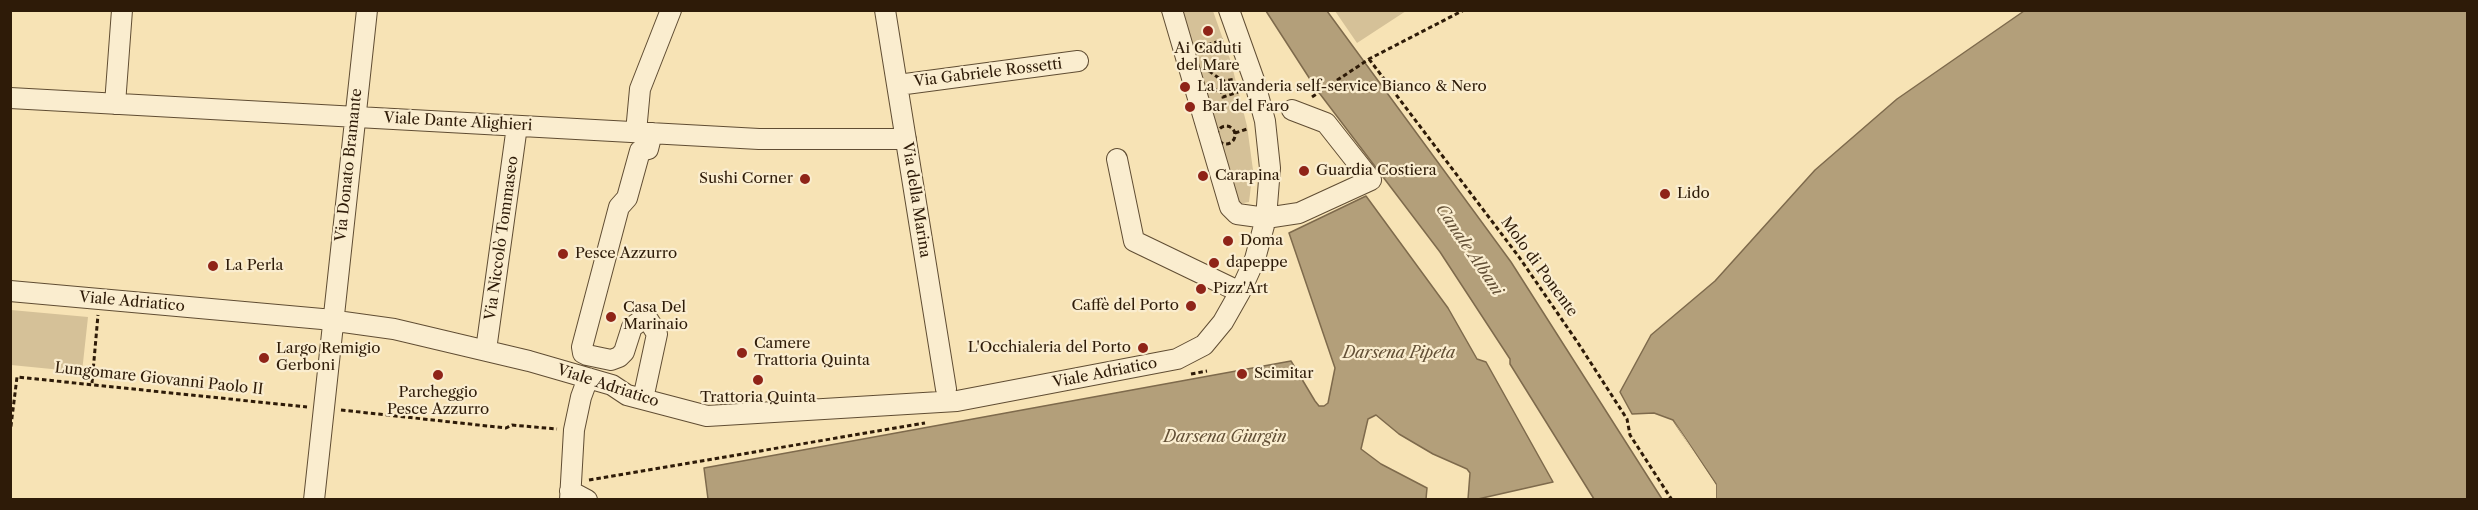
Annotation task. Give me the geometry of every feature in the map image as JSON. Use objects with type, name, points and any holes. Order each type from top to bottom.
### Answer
[{"type":"street","points":[[116,104],[122,10]]},
{"type":"street","name":"Via Donato Bramante","points":[[314,500],[318,408],[333,320],[367,10]]},
{"type":"street","points":[[637,398],[646,331],[654,327],[649,321],[636,322],[632,327],[624,352],[619,357],[611,360],[587,355],[583,352],[582,347],[619,207],[627,198],[640,151],[648,150],[640,89],[671,10]]},
{"type":"street","name":"Via della Marina","points":[[885,10],[946,389]]},
{"type":"street","points":[[1172,10],[1230,207],[1237,214],[1266,218],[1299,213],[1371,180],[1326,123],[1299,105]]},
{"type":"street","points":[[1117,159],[1134,242],[1240,292],[1255,260],[1266,218],[1270,168],[1265,121],[1254,80],[1229,10]]},
{"type":"street","name":"Via Gabriele Rossetti","points":[[898,85],[1078,61]]},
{"type":"street","name":"Viale Dante Alighieri","points":[[10,98],[759,139],[906,139]]},
{"type":"street","name":"Via Niccolò Tommaseo","points":[[486,350],[517,126]]},
{"type":"street","name":"Viale Adriatico","points":[[10,291],[333,320],[394,329],[486,350],[588,378],[612,385],[637,398],[707,416],[938,403],[1178,359],[1203,345],[1223,322],[1240,292]]},
{"type":"street","points":[[574,493],[574,430],[581,397],[588,378]]},
{"type":"path","points":[[1299,105],[1369,59],[1464,10]]},
{"type":"path","points":[[1186,57],[1227,39]]},
{"type":"path","points":[[1186,57],[1199,63],[1223,81],[1239,76]]},
{"type":"path","name":"Molo di Ponente","points":[[1369,59],[1519,257],[1627,419],[1630,435],[1672,500]]},
{"type":"path","points":[[1235,133],[1251,128]]},
{"type":"path","points":[[92,384],[98,314]]},
{"type":"path","points":[[1185,375],[1207,370]]},
{"type":"path","name":"Lungomare Giovanni Paolo II","points":[[10,386],[16,386],[17,377],[506,428],[512,425],[574,430]]},
{"type":"path","points":[[10,434],[16,386]]},
{"type":"path","points":[[574,493],[931,422]]},
{"type":"shaded area","points":[[1178,11],[1213,11],[1231,62],[1247,126],[1253,170],[1249,202],[1233,205]]},
{"type":"shaded area","points":[[1335,11],[1406,11],[1357,43]]},
{"type":"shaded area","points":[[11,310],[88,317],[82,372],[11,365]]},
{"type":"water","name":"Canale Albani","points":[[1266,11],[1327,11],[1511,262],[1662,499],[1594,499],[1510,364],[1510,359],[1440,252],[1317,90]]},
{"type":"water","points":[[2024,11],[2467,11],[2467,499],[1716,499],[1716,484],[1673,420],[1654,413],[1632,414],[1620,392],[1651,335],[1715,281],[1815,170],[1897,99]]},
{"type":"water","points":[[1366,196],[1448,308],[1477,359],[1486,362],[1553,482],[1478,499],[1468,499],[1470,473],[1467,469],[1433,454],[1399,434],[1376,415],[1368,419],[1361,449],[1381,464],[1427,488],[1426,499],[708,499],[704,468],[1291,361],[1315,401],[1319,406],[1324,406],[1328,403],[1335,368],[1289,233]]},
{"type":"pier","points":[[1673,420],[1716,485],[1716,499],[1713,500],[1711,481]]},
{"type":"place","name":"Ai Caduti del Mare","points":[[1208,31]]},
{"type":"place","name":"La lavanderia self-service Bianco & Nero","points":[[1185,87]]},
{"type":"place","name":"Bar del Faro","points":[[1190,107]]},
{"type":"place","name":"Guardia Costiera","points":[[1304,171]]},
{"type":"place","name":"Carapina","points":[[1203,176]]},
{"type":"place","name":"Sushi Corner","points":[[805,179]]},
{"type":"place","name":"Lido","points":[[1665,194]]},
{"type":"place","name":"Doma","points":[[1228,241]]},
{"type":"place","name":"Pesce Azzurro","points":[[563,254]]},
{"type":"place","name":"dapeppe","points":[[1214,263]]},
{"type":"place","name":"La Perla","points":[[213,266]]},
{"type":"place","name":"Pizz'Art","points":[[1201,289]]},
{"type":"place","name":"Caffè del Porto","points":[[1191,306]]},
{"type":"place","name":"Casa Del Marinaio","points":[[611,317]]},
{"type":"place","name":"L'Occhialeria del Porto","points":[[1143,348]]},
{"type":"place","name":"Camere Trattoria Quinta","points":[[742,353]]},
{"type":"place","name":"Largo Remigio Gerboni","points":[[264,358]]},
{"type":"place","name":"Scimitar","points":[[1242,374]]},
{"type":"place","name":"Parcheggio Pesce Azzurro","points":[[438,375]]},
{"type":"place","name":"Trattoria Quinta","points":[[758,380]]},
{"type":"water label","name":"Darsena Pipeta","points":[[1399,353]]},
{"type":"water label","name":"Darsena Giurgin","points":[[1225,437]]}]
